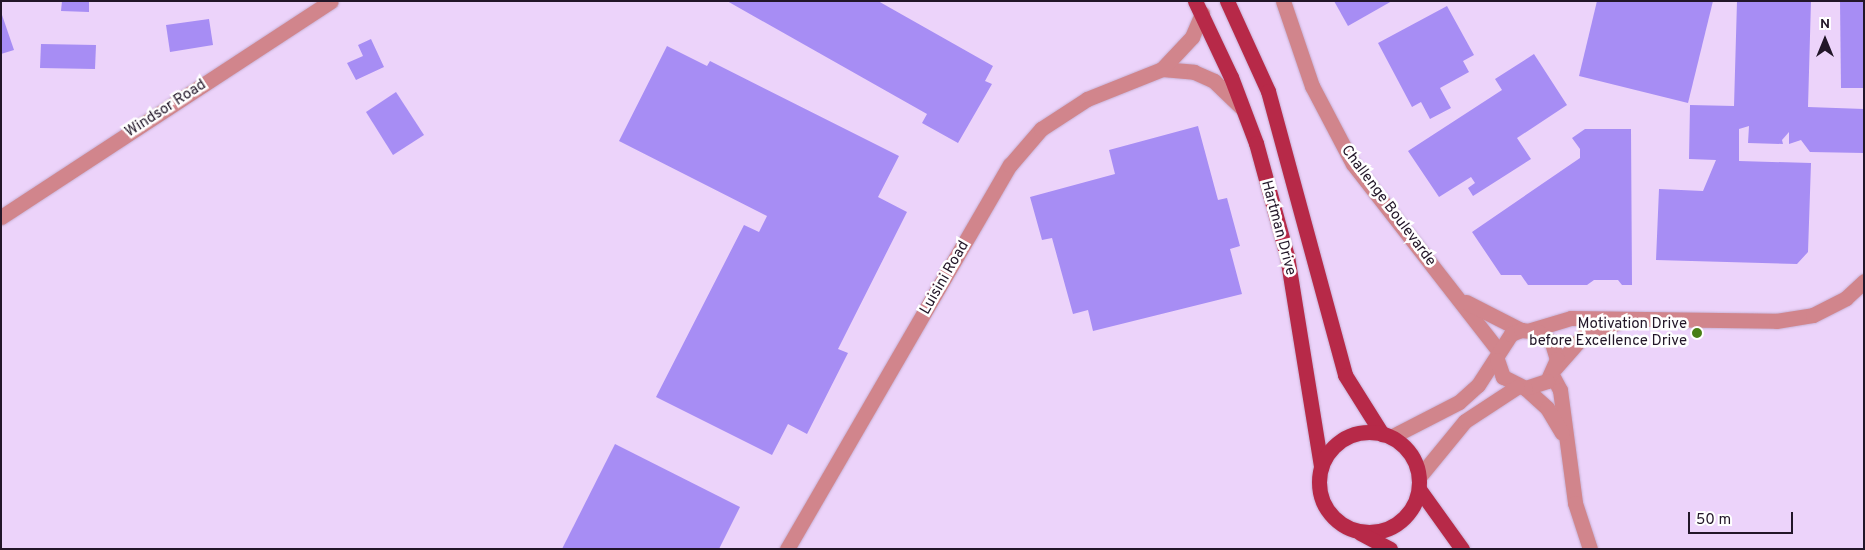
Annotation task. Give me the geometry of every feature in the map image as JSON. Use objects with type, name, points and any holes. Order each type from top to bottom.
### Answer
[{"type":"main road","name":"Hartman Drive","points":[[1227,1],[1268,91],[1345,375],[1387,436]]},
{"type":"main road","name":"Hartman Drive","points":[[1198,7],[1244,110],[1286,256],[1321,467]]},
{"type":"main road","points":[[1390,549],[1337,522],[1322,502],[1321,467],[1330,450],[1345,438],[1357,434],[1387,436],[1414,461],[1419,483],[1462,549]]},
{"type":"main road","points":[[1359,532],[1391,528],[1414,505],[1419,483]]},
{"type":"street","name":"Windsor Road","points":[[1,217],[331,1]]},
{"type":"street","name":"Challenge Boulevarde","points":[[1283,1],[1312,86],[1348,156],[1456,296],[1498,355]]},
{"type":"street","name":"Luisini Road","points":[[787,549],[1010,165],[1041,129],[1087,99],[1162,69],[1192,37],[1198,7]]},
{"type":"street","name":"Luisini Road","points":[[1162,69],[1194,72],[1214,81],[1244,110]]},
{"type":"street","points":[[1387,436],[1459,402],[1498,355],[1503,341],[1526,330],[1571,318],[1776,320],[1813,315],[1846,298],[1864,281]]},
{"type":"street","name":"Challenge Boulevarde","points":[[1456,296],[1484,314],[1526,330]]},
{"type":"street","points":[[1419,483],[1465,421],[1521,388],[1540,385],[1584,335],[1630,319]]},
{"type":"street","points":[[1526,330],[1552,343],[1553,371],[1560,390],[1575,503],[1590,549]]},
{"type":"street","points":[[1498,355],[1503,376],[1521,388],[1554,417],[1565,439]]},
{"type":"building","points":[[62,1],[89,1],[89,12],[61,11]]},
{"type":"building","points":[[727,1],[878,1],[993,66],[985,81],[992,84],[958,143],[922,123],[927,114]]},
{"type":"building","points":[[1334,1],[1392,1],[1348,26]]},
{"type":"building","points":[[1597,1],[1713,1],[1688,103],[1579,76]]},
{"type":"building","points":[[1737,1],[1811,1],[1808,107],[1864,109],[1864,153],[1810,152],[1801,140],[1789,144],[1789,132],[1782,140],[1783,144],[1748,143],[1749,126],[1739,129],[1739,161],[1811,163],[1808,252],[1797,264],[1656,260],[1659,189],[1703,191],[1716,160],[1689,159],[1690,105],[1734,106]]},
{"type":"building","points":[[1840,1],[1864,1],[1864,88],[1841,88]]},
{"type":"building","points":[[1447,6],[1474,55],[1463,61],[1469,72],[1440,88],[1451,108],[1430,119],[1421,102],[1412,107],[1378,43]]},
{"type":"building","points":[[1,12],[14,50],[1,54]]},
{"type":"building","points":[[209,19],[213,45],[170,52],[166,25]]},
{"type":"building","points":[[371,39],[384,67],[356,80],[347,63],[363,56],[358,45]]},
{"type":"building","points":[[41,44],[96,45],[95,69],[40,68]]},
{"type":"building","points":[[667,46],[707,66],[710,61],[899,156],[878,197],[907,212],[838,349],[848,353],[807,434],[788,424],[772,455],[656,397],[744,225],[759,232],[767,216],[619,141]]},
{"type":"building","points":[[1534,54],[1567,105],[1517,138],[1531,159],[1473,196],[1468,188],[1475,183],[1471,177],[1439,197],[1408,151],[1502,90],[1495,79]]},
{"type":"building","points":[[396,92],[424,135],[393,155],[366,112]]},
{"type":"building","points":[[1198,126],[1218,200],[1227,198],[1240,246],[1230,249],[1242,294],[1093,331],[1088,310],[1073,314],[1052,238],[1042,240],[1030,197],[1115,174],[1109,150]]},
{"type":"building","points":[[1585,129],[1631,129],[1632,285],[1622,285],[1618,280],[1594,280],[1587,285],[1528,285],[1521,275],[1501,275],[1472,232],[1580,158],[1580,149],[1572,138]]},
{"type":"building","points":[[615,444],[740,507],[719,549],[562,549]]},
{"type":"place","name":"Motivation Drive before Excellence Drive","points":[[1697,333]]}]
